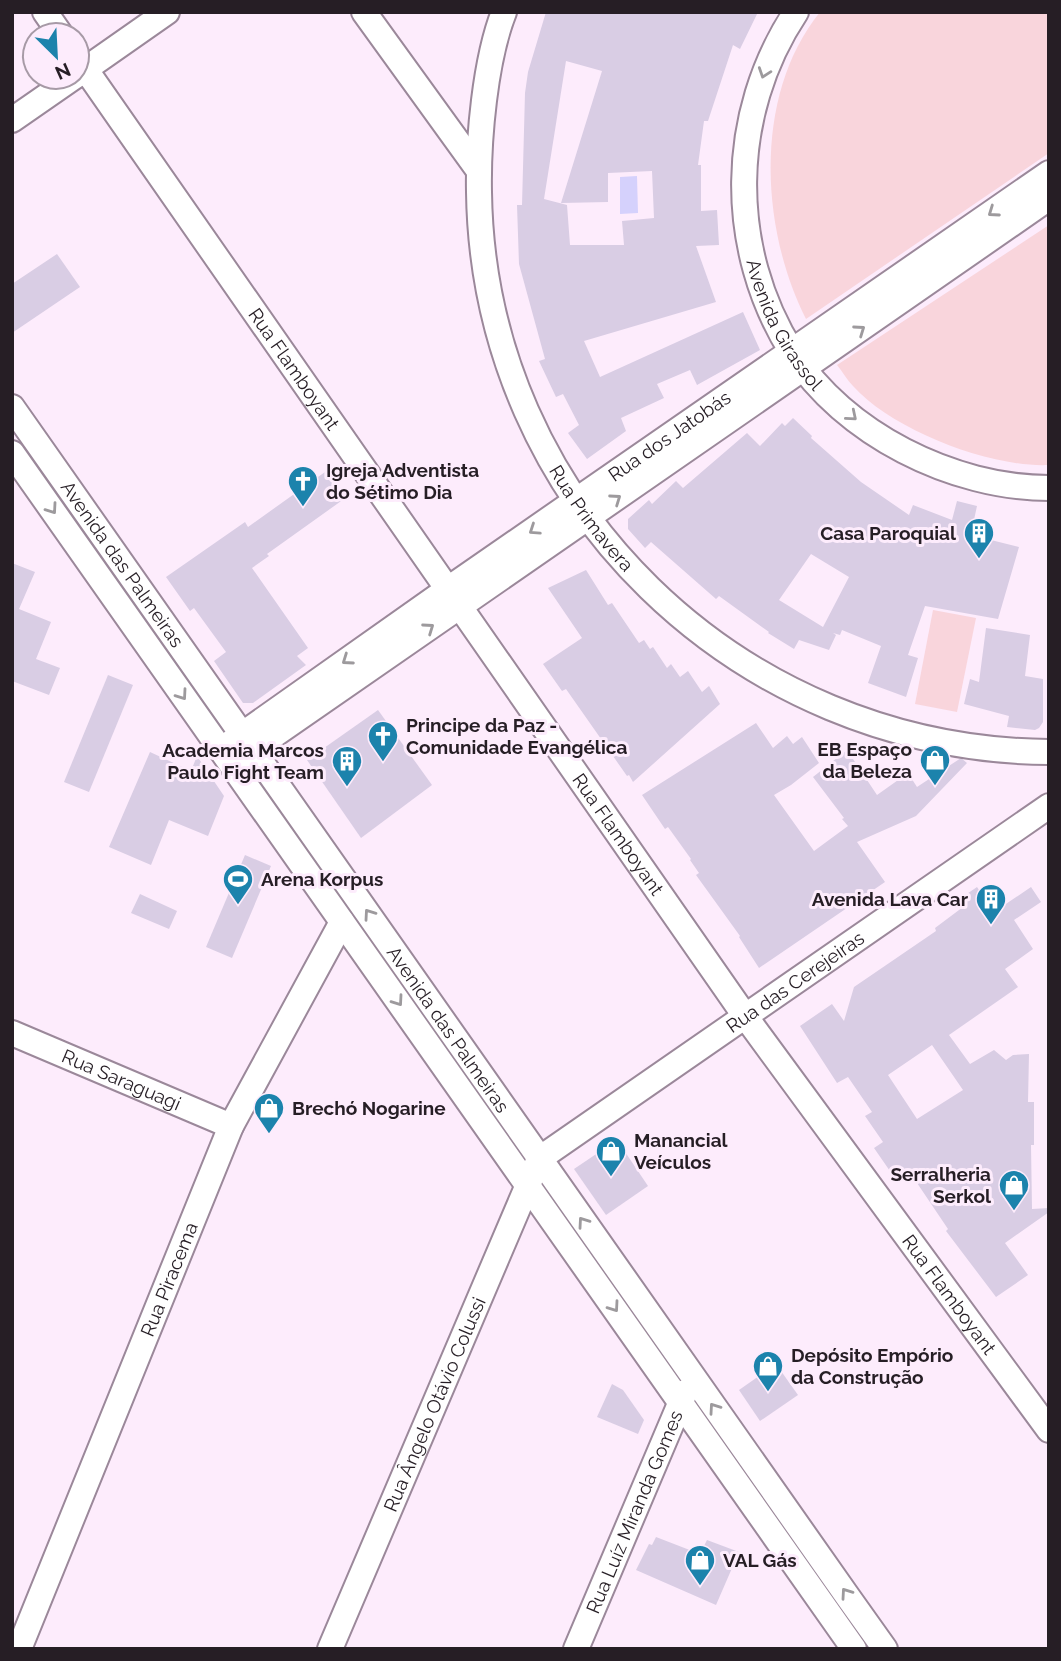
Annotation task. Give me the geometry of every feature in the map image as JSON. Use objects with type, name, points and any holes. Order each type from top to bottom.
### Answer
[{"type":"street","points":[[91,61],[167,12]]},
{"type":"street","points":[[364,12],[479,171]]},
{"type":"street","name":"Rua Primavera","points":[[504,12],[499,24],[482,121],[479,215],[484,258],[502,344],[533,426],[582,510],[635,574],[673,611],[732,656],[778,684],[826,707],[896,732],[980,748],[1049,752]]},
{"type":"street","name":"Avenida Girassol","points":[[796,12],[767,65],[749,119],[743,168],[744,216],[753,264],[770,310],[798,360],[835,402],[873,434],[916,458],[962,476],[1011,486],[1049,488]]},
{"type":"street","name":"Rua Flamboyant","points":[[91,87],[454,598],[746,1016],[1049,1430]]},
{"type":"street","points":[[12,120],[50,91]]},
{"type":"street","name":"Rua dos Jatobás","points":[[227,757],[798,360],[1049,173]]},
{"type":"street","name":"Rua dos Jatobás","points":[[798,360],[1049,198]]},
{"type":"street","name":"Avenida das Palmeiras","points":[[12,407],[691,1377],[885,1649]]},
{"type":"street","name":"Avenida das Palmeiras","points":[[12,453],[854,1649]]},
{"type":"street","name":"Rua das Cerejeiras","points":[[539,1159],[1049,806]]},
{"type":"street","name":"Rua Piracema","points":[[19,1649],[231,1126],[342,922]]},
{"type":"street","name":"Rua Saraguagi","points":[[12,1033],[231,1126]]},
{"type":"street","name":"Rua Ângelo Otávio Colussi","points":[[330,1649],[539,1159]]},
{"type":"street","name":"Rua Luíz Miranda Gomes","points":[[576,1649],[691,1377]]},
{"type":"shaded area","points":[[820,12],[1049,12],[1049,153],[806,319],[779,244],[771,162],[774,122],[783,82],[798,45]]},
{"type":"shaded area","points":[[637,176],[638,213],[620,214],[620,177]]},
{"type":"shaded area","points":[[1049,225],[1049,465],[999,460],[972,453],[917,431],[870,402],[851,384],[837,365]]},
{"type":"shaded area","points":[[933,610],[976,618],[957,712],[915,704]]},
{"type":"building","points":[[546,12],[758,12],[740,49],[733,45],[708,121],[704,121],[698,165],[701,165],[701,211],[717,210],[719,245],[696,246],[716,302],[584,341],[600,377],[743,312],[760,350],[697,385],[690,370],[657,384],[664,398],[621,418],[626,431],[587,459],[568,433],[579,425],[563,394],[556,397],[539,361],[545,359],[519,264],[517,205],[522,205],[528,72]],"holes":[[[566,61],[602,71],[561,203],[608,202],[608,173],[652,171],[654,218],[622,221],[624,245],[570,245],[567,205],[544,199]]]},
{"type":"building","points":[[57,254],[80,287],[12,333],[12,284]]},
{"type":"building","points":[[793,418],[811,438],[861,482],[909,515],[913,505],[952,520],[957,501],[977,506],[972,529],[984,532],[983,538],[1019,547],[998,619],[925,606],[908,655],[918,658],[906,697],[868,683],[881,646],[842,630],[840,635],[833,633],[836,635],[829,650],[799,640],[794,649],[719,596],[716,599],[651,542],[645,548],[628,529],[628,519],[649,500],[652,504],[676,481],[683,488],[747,433],[760,446],[782,423],[785,426]],"holes":[[[811,554],[849,577],[823,627],[779,600]]]},
{"type":"building","points":[[325,472],[344,499],[267,554],[269,556],[252,568],[308,648],[297,656],[306,665],[253,703],[243,703],[214,661],[226,652],[194,608],[190,611],[166,577],[245,522],[248,527]]},
{"type":"building","points":[[12,563],[35,572],[19,609],[51,622],[36,659],[60,668],[49,695],[12,681]]},
{"type":"building","points":[[586,570],[608,605],[612,603],[639,643],[644,640],[650,649],[653,647],[667,668],[671,664],[680,677],[688,671],[702,692],[709,686],[720,704],[633,782],[566,689],[562,691],[543,664],[582,638],[548,588]]},
{"type":"building","points":[[986,628],[1030,635],[1025,676],[1043,679],[1043,722],[1039,728],[1035,730],[1007,727],[1009,716],[964,704],[970,679],[979,682]]},
{"type":"building","points":[[108,675],[133,685],[89,792],[64,782]]},
{"type":"building","points":[[378,710],[432,785],[361,838],[307,760]]},
{"type":"building","points":[[756,723],[773,748],[787,736],[793,744],[802,737],[819,763],[774,795],[814,851],[848,826],[813,777],[847,750],[877,795],[908,773],[917,787],[961,758],[967,763],[916,816],[857,842],[885,882],[759,968],[740,936],[696,875],[699,873],[691,859],[668,827],[665,829],[642,795]]},
{"type":"building","points":[[150,752],[191,771],[197,756],[224,796],[208,836],[169,820],[151,865],[109,847]]},
{"type":"building","name":"Arena Korpus","points":[[245,855],[271,866],[232,958],[206,947]]},
{"type":"building","points":[[977,887],[994,912],[1031,887],[1041,902],[1014,920],[1033,949],[1005,969],[1018,987],[949,1035],[970,1064],[994,1050],[1006,1060],[1013,1055],[1029,1054],[1028,1102],[1034,1102],[1034,1145],[1031,1145],[1032,1209],[1049,1208],[1049,1212],[1005,1243],[1028,1275],[996,1297],[946,1231],[948,1229],[913,1177],[909,1179],[902,1168],[892,1174],[874,1148],[883,1142],[865,1116],[872,1112],[848,1077],[837,1083],[800,1026],[832,1004],[844,1021],[854,987],[936,931],[935,928],[963,907],[958,900]],"holes":[[[932,1045],[963,1090],[917,1119],[888,1075]]]},
{"type":"building","points":[[140,894],[177,911],[169,929],[131,913]]},
{"type":"building","name":"Manancial Veículos","points":[[617,1140],[648,1186],[606,1215],[574,1169]]},
{"type":"building","name":"Depósito Empório da Construção","points":[[776,1364],[798,1395],[760,1421],[739,1390]]},
{"type":"building","points":[[612,1384],[623,1390],[644,1420],[638,1434],[597,1417]]},
{"type":"building","name":"VAL Gás","points":[[656,1537],[700,1554],[707,1540],[739,1552],[716,1605],[636,1570],[649,1544],[652,1545]]},
{"type":"place","name":"Igreja Adventista do Sétimo Dia","points":[[303,508]]},
{"type":"place","name":"Casa Paroquial","points":[[979,560]]},
{"type":"place","name":"Principe da Paz - Comunidade Evangélica","points":[[383,763]]},
{"type":"place","name":"EB Espaço da Beleza","points":[[935,787]]},
{"type":"place","name":"Academia Marcos Paulo Fight Team","points":[[347,788]]},
{"type":"place","name":"Arena Korpus","points":[[238,906]]},
{"type":"place","name":"Avenida Lava Car","points":[[991,926]]},
{"type":"place","name":"Brechó Nogarine","points":[[269,1135]]},
{"type":"place","name":"Manancial Veículos","points":[[611,1178]]},
{"type":"place","name":"Serralheria Serkol","points":[[1014,1212]]},
{"type":"place","name":"Depósito Empório da Construção","points":[[768,1393]]},
{"type":"place","name":"VAL Gás","points":[[700,1587]]}]
